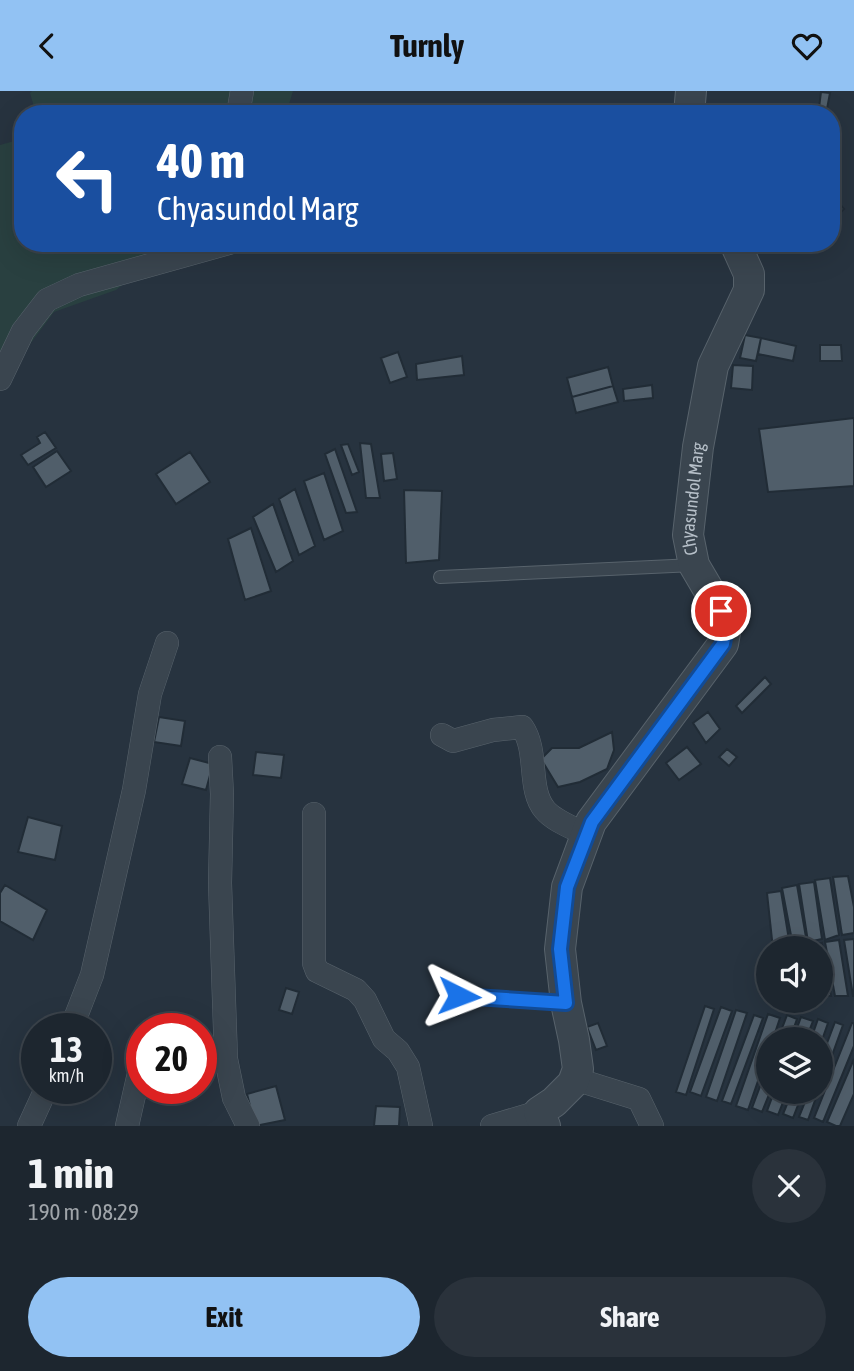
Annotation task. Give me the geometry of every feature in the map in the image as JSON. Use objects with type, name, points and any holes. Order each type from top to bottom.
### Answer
[{"type":"street","points":[[0,379],[23,331],[47,300],[79,285],[197,252]]},
{"type":"street","name":"Chyasundol Marg","points":[[575,1079],[578,1069],[560,949],[567,887],[592,822],[723,644],[726,627],[721,611],[694,565],[688,535],[698,447],[713,366],[749,290],[749,274],[739,252]]},
{"type":"street","points":[[77,1013],[92,975],[134,790],[150,694],[167,643]]},
{"type":"street","points":[[442,736],[453,741],[493,730],[522,727],[529,736],[539,800],[546,812],[586,835]]},
{"type":"street","points":[[220,757],[220,883],[226,1059],[234,1098],[248,1126]]},
{"type":"street","points":[[314,814],[314,963],[317,971],[356,990],[365,1000],[384,1039],[398,1051],[408,1067],[421,1126]]},
{"type":"street","points":[[217,1058],[226,1059]]},
{"type":"street","points":[[492,1126],[542,1119],[575,1079],[639,1099],[652,1126]]},
{"type":"street","points":[[29,1126],[39,1104]]},
{"type":"street","points":[[127,1126],[132,1104]]},
{"type":"lane","points":[[440,577],[694,565]]},
{"type":"lane","points":[[459,996],[566,1003]]},
{"type":"green space","points":[[293,91],[289,105],[33,105],[30,93]]},
{"type":"green space","points":[[14,141],[14,252],[194,252],[137,273],[116,290],[54,312],[0,384],[0,145]]},
{"type":"building","points":[[821,92],[830,93],[828,105],[819,105]]},
{"type":"building","points":[[745,335],[761,338],[756,361],[740,358]]},
{"type":"building","points":[[761,338],[796,346],[793,361],[758,354]]},
{"type":"building","points":[[820,345],[841,345],[842,361],[820,361]]},
{"type":"building","points":[[398,352],[407,377],[390,383],[381,358]]},
{"type":"building","points":[[462,356],[464,375],[417,380],[416,364]]},
{"type":"building","points":[[733,365],[753,366],[752,390],[731,388]]},
{"type":"building","points":[[608,367],[613,386],[572,397],[567,378]]},
{"type":"building","points":[[652,385],[653,398],[624,401],[623,389]]},
{"type":"building","points":[[613,386],[618,402],[576,413],[572,397]]},
{"type":"building","points":[[854,418],[854,486],[768,492],[759,429]]},
{"type":"building","points":[[45,432],[56,448],[28,465],[21,455],[40,443],[37,437]]},
{"type":"building","points":[[360,443],[371,444],[380,498],[366,498]]},
{"type":"building","points":[[348,444],[359,472],[352,475],[341,445]]},
{"type":"building","points":[[335,449],[357,512],[346,513],[325,454]]},
{"type":"building","points":[[57,451],[71,471],[46,487],[33,467]]},
{"type":"building","points":[[190,452],[210,482],[176,504],[156,474]]},
{"type":"building","points":[[393,453],[397,479],[384,481],[381,454]]},
{"type":"building","points":[[324,473],[343,531],[324,540],[304,481]]},
{"type":"building","points":[[295,489],[315,546],[299,555],[279,499]]},
{"type":"building","points":[[404,490],[442,491],[439,560],[406,563]]},
{"type":"building","points":[[273,504],[293,561],[276,572],[253,517]]},
{"type":"building","points":[[251,528],[271,591],[245,600],[228,539]]},
{"type":"building","points":[[765,677],[771,684],[742,713],[736,706]]},
{"type":"building","points":[[708,712],[720,729],[706,743],[693,723]]},
{"type":"building","points":[[159,717],[185,721],[181,746],[154,742]]},
{"type":"building","points":[[612,732],[614,750],[607,769],[580,782],[558,787],[541,759],[552,748],[579,748]]},
{"type":"building","points":[[687,747],[701,764],[679,780],[666,763]]},
{"type":"building","points":[[727,749],[737,757],[729,766],[719,757]]},
{"type":"building","points":[[256,752],[284,755],[281,778],[253,775]]},
{"type":"building","points":[[190,758],[213,764],[206,790],[182,784]]},
{"type":"building","points":[[28,817],[62,826],[55,860],[18,852]]},
{"type":"building","points":[[848,876],[854,907],[854,933],[842,935],[833,877]]},
{"type":"building","points":[[830,878],[839,935],[824,936],[815,880]]},
{"type":"building","points":[[814,882],[822,936],[807,936],[799,884]]},
{"type":"building","points":[[5,885],[47,910],[33,940],[0,921],[0,893]]},
{"type":"building","points":[[797,885],[806,936],[791,936],[782,888]]},
{"type":"building","points":[[781,891],[788,936],[772,936],[767,893]]},
{"type":"building","points":[[854,939],[854,996],[853,996],[844,940]]},
{"type":"building","points":[[839,940],[848,996],[835,996],[833,941]]},
{"type":"building","points":[[286,988],[299,992],[292,1014],[279,1010]]},
{"type":"building","points":[[705,1006],[714,1009],[686,1095],[676,1092]]},
{"type":"building","points":[[721,1007],[732,1011],[701,1096],[690,1092]]},
{"type":"building","points":[[736,1010],[747,1013],[717,1101],[706,1097]]},
{"type":"building","points":[[768,1014],[780,1018],[777,1027],[763,1027]]},
{"type":"building","points":[[754,1015],[763,1018],[760,1027],[756,1027],[756,1037],[731,1104],[722,1101]]},
{"type":"building","points":[[787,1015],[797,1019],[794,1027],[782,1027]]},
{"type":"building","points":[[801,1017],[813,1021],[811,1027],[797,1027]]},
{"type":"building","points":[[818,1019],[828,1023],[827,1027],[815,1027]]},
{"type":"building","points":[[835,1022],[843,1025],[833,1053]]},
{"type":"building","points":[[598,1023],[607,1046],[596,1050],[587,1027]]},
{"type":"building","points":[[854,1023],[854,1046],[833,1097],[833,1070]]},
{"type":"building","points":[[756,1048],[756,1087],[748,1110],[736,1106]]},
{"type":"building","points":[[854,1059],[854,1094],[840,1126],[836,1126],[827,1122]]},
{"type":"building","points":[[276,1086],[285,1120],[255,1126],[247,1094]]},
{"type":"building","points":[[756,1097],[756,1104],[765,1104],[762,1112],[752,1108]]},
{"type":"building","points":[[770,1104],[782,1104],[778,1115],[767,1111]]},
{"type":"building","points":[[787,1104],[798,1104],[793,1118],[783,1114]]},
{"type":"building","points":[[804,1104],[814,1104],[808,1120],[799,1117]]},
{"type":"building","points":[[820,1104],[830,1104],[823,1122],[814,1118]]},
{"type":"building","points":[[376,1106],[400,1107],[399,1126],[374,1126]]},
{"type":"route","points":[[459,996],[566,1003],[560,949],[567,887],[592,822],[723,644],[726,627],[721,611]]}]
